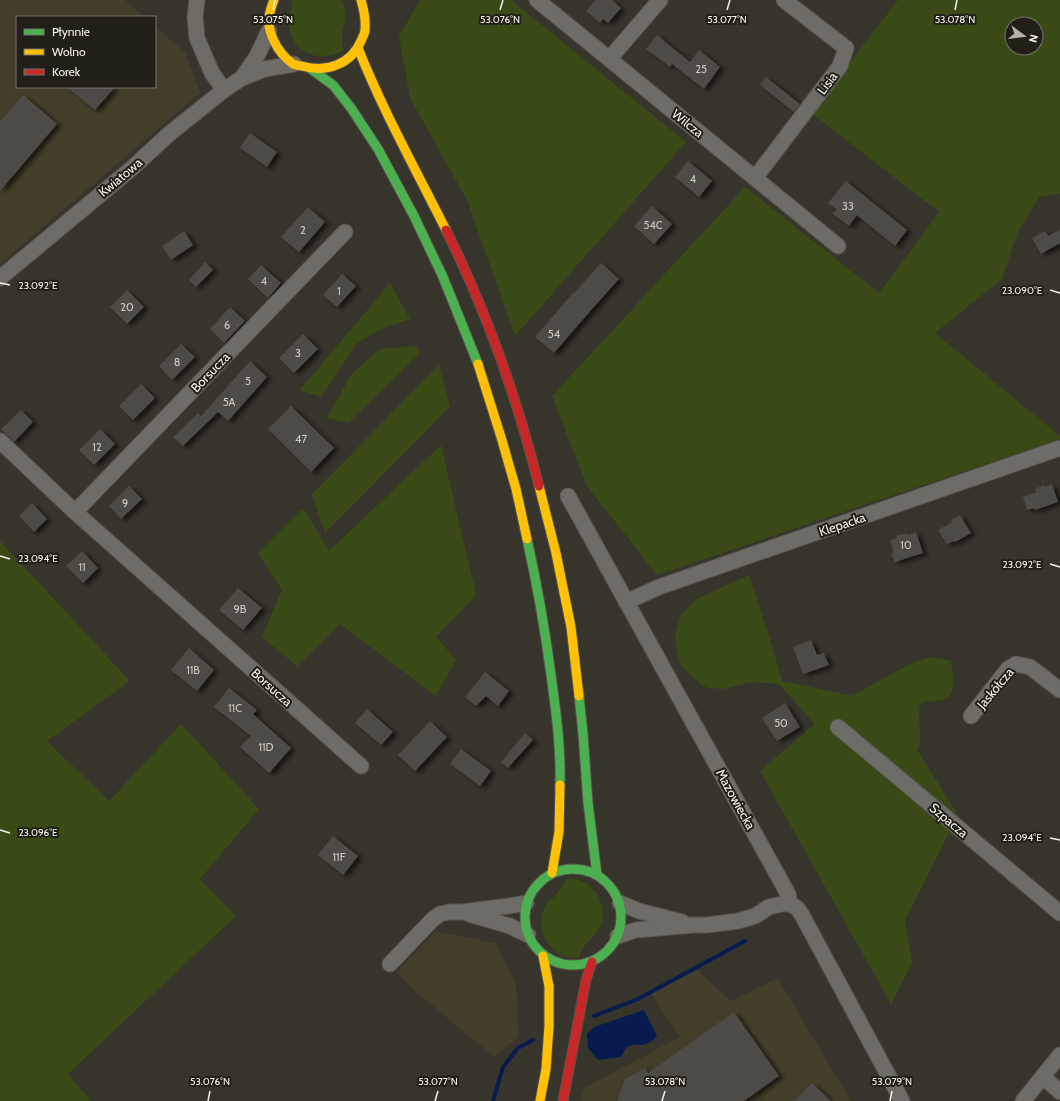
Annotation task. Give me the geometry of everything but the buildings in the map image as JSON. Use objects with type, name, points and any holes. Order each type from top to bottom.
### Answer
[{"type":"main road","points":[[274,0],[269,12],[269,31],[278,50],[294,64],[311,70],[333,85],[351,108],[378,149],[414,216],[442,277],[476,360],[501,437],[516,489],[529,547],[544,625],[554,699],[560,781],[559,832],[552,873]]},
{"type":"main road","points":[[311,70],[325,69],[338,65],[349,58],[358,48],[365,31],[366,12],[361,0]]},
{"type":"main road","points":[[358,48],[390,119],[459,256],[499,352],[527,438],[556,553],[571,627],[583,734],[588,803],[597,875]]},
{"type":"main road","points":[[575,868],[587,870],[597,875],[607,882],[620,903],[622,920],[618,936],[608,952],[592,962],[572,966],[552,962],[534,947],[528,935],[524,919],[526,903],[536,885],[552,873],[564,869],[575,868]]},
{"type":"main road","points":[[540,1101],[546,1069],[549,1026],[549,986],[543,956]]},
{"type":"main road","points":[[563,1101],[586,980],[592,962]]},
{"type":"street","points":[[197,0],[195,17],[197,38],[212,73],[224,90]]},
{"type":"street","name":"Wilcza","points":[[537,0],[610,58],[838,246]]},
{"type":"street","points":[[610,58],[660,0]]},
{"type":"street","name":"Lisia","points":[[755,178],[840,66],[846,48],[784,0]]},
{"type":"street","name":"Kwiatowa","points":[[242,78],[257,56],[269,31]]},
{"type":"street","name":"Kwiatowa","points":[[0,278],[131,169],[169,134],[224,90],[242,78],[265,69],[294,64]]},
{"type":"street","name":"Borsucza","points":[[75,512],[345,232]]},
{"type":"street","name":"Borsucza","points":[[0,441],[75,512],[362,766]]},
{"type":"street","name":"Klepacka","points":[[626,602],[659,587],[1060,448]]},
{"type":"street","name":"Mazowiecka","points":[[568,496],[788,894],[790,904],[797,908],[802,915],[902,1101]]},
{"type":"street","name":"Jaskółcza","points":[[971,716],[1008,668],[1016,664],[1030,667],[1060,690]]},
{"type":"street","name":"Szpacza","points":[[838,727],[1060,914]]},
{"type":"street","points":[[390,964],[432,920],[440,914],[526,903]]},
{"type":"street","points":[[620,903],[639,911],[693,924],[707,925],[738,921],[755,916],[769,907],[790,904]]},
{"type":"street","points":[[462,912],[510,926],[528,935]]},
{"type":"street","points":[[618,936],[636,930],[693,924]]},
{"type":"street","points":[[1023,1101],[1060,1055]]},
{"type":"street","points":[[1042,1077],[1060,1092]]},
{"type":"shaded area","points":[[0,0],[125,0],[143,16],[16,16],[16,88],[156,88],[156,27],[186,54],[200,93],[0,264]]},
{"type":"shaded area","points":[[436,931],[496,943],[516,984],[519,1036],[494,1057],[416,992],[396,972]]},
{"type":"shaded area","points":[[695,968],[731,1001],[778,978],[851,1101],[581,1101],[584,1088],[680,1037],[651,994]]},
{"type":"green space","points":[[293,0],[341,0],[345,11],[345,21],[342,35],[344,50],[326,56],[317,56],[309,54],[301,49],[295,43],[289,24]]},
{"type":"green space","points":[[420,0],[511,0],[686,142],[515,336],[467,200],[410,98],[399,36]]},
{"type":"green space","points":[[898,0],[1060,0],[1060,194],[1039,197],[1017,234],[1002,279],[935,333],[1060,436],[1060,439],[657,575],[587,486],[552,396],[745,187],[879,293],[939,212],[811,113]]},
{"type":"green space","points":[[390,283],[410,319],[383,328],[357,343],[321,397],[300,390]]},
{"type":"green space","points":[[417,346],[420,353],[348,423],[327,418],[351,375],[379,349]]},
{"type":"green space","points":[[439,365],[450,407],[325,533],[312,494]]},
{"type":"green space","points":[[441,445],[476,595],[436,637],[456,660],[436,696],[340,624],[297,666],[262,637],[282,590],[258,553],[303,508],[329,551]]},
{"type":"green space","points":[[0,541],[130,681],[47,741],[109,801],[181,724],[259,809],[200,879],[236,916],[68,1074],[91,1101],[0,1101]]},
{"type":"green space","points":[[749,575],[782,681],[853,696],[912,663],[931,657],[951,661],[953,676],[952,692],[945,699],[940,701],[923,702],[919,708],[920,743],[917,750],[958,815],[905,920],[912,963],[891,1004],[760,771],[815,724],[779,684],[751,682],[723,689],[709,688],[703,686],[682,667],[677,652],[675,637],[681,615],[696,599]]},
{"type":"green space","points":[[566,879],[577,880],[587,884],[597,894],[602,907],[603,914],[600,927],[585,946],[579,958],[568,957],[552,949],[542,930],[542,916],[547,902],[559,891]]},
{"type":"water","points":[[644,1010],[657,1036],[647,1044],[634,1044],[626,1048],[621,1057],[598,1060],[588,1048],[587,1034],[594,1027]]},
{"type":"waterway","points":[[594,1016],[638,999],[745,941]]},
{"type":"waterway","points":[[493,1101],[503,1067],[518,1048],[533,1040]]},
{"type":"traffic: fast","points":[[311,69],[333,85],[351,108],[378,149],[414,216],[443,277],[478,364]]},
{"type":"traffic: fast","points":[[527,539],[546,641],[553,689],[559,743],[560,785]]},
{"type":"traffic: fast","points":[[579,696],[588,803],[597,875]]},
{"type":"traffic: fast","points":[[564,869],[582,869],[592,872],[600,877],[613,890],[618,898],[621,908],[621,917],[621,926],[618,936],[607,951],[600,957],[592,962],[582,965],[564,965],[554,962],[546,957],[533,944],[528,936],[525,926],[525,908],[528,898],[533,890],[546,877],[554,872],[564,869]]},
{"type":"traffic: slow","points":[[274,0],[270,10],[269,25],[271,35],[278,48],[293,64],[311,68],[336,65],[351,56],[357,49],[365,31],[365,18],[361,0]]},
{"type":"traffic: slow","points":[[358,48],[389,117],[446,230]]},
{"type":"traffic: slow","points":[[478,364],[516,489],[527,539]]},
{"type":"traffic: slow","points":[[539,486],[556,553],[571,627],[579,696]]},
{"type":"traffic: slow","points":[[552,873],[559,832],[560,785]]},
{"type":"traffic: slow","points":[[540,1101],[546,1069],[549,1026],[549,986],[543,956]]},
{"type":"traffic: jam","points":[[446,230],[475,292],[500,356],[521,420],[539,486]]},
{"type":"traffic: jam","points":[[563,1101],[586,980],[592,962]]}]
